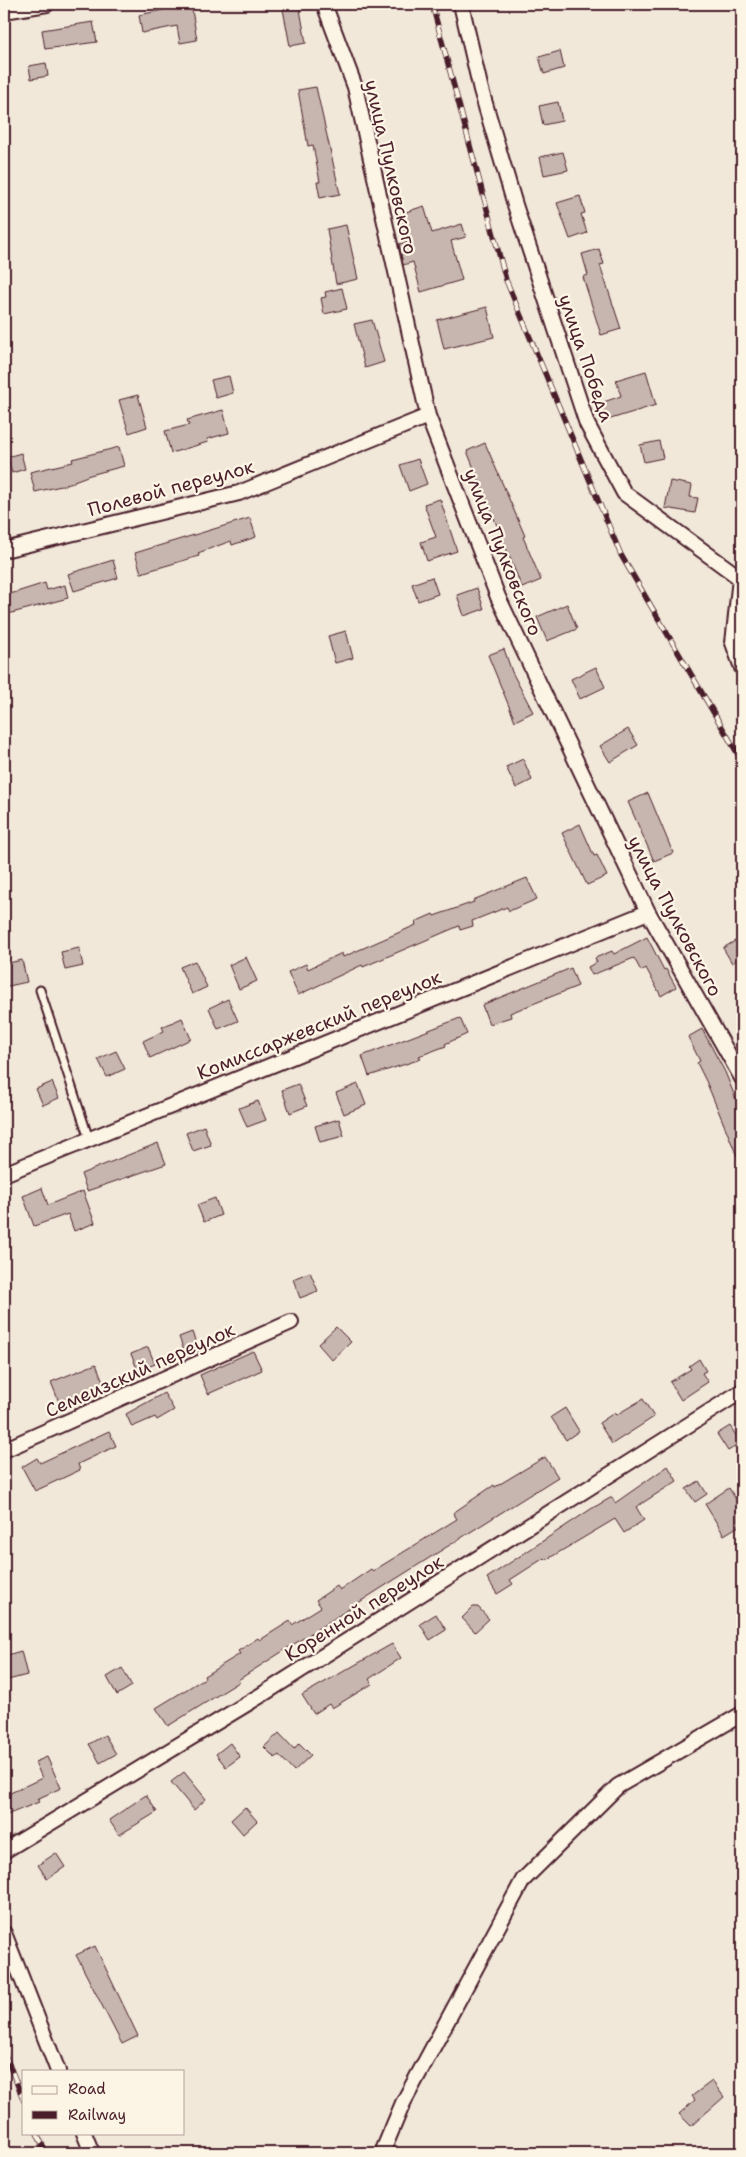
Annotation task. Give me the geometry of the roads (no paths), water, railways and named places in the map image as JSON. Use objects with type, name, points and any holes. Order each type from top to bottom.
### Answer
[{"type":"street","points":[[4,11],[47,4]]},
{"type":"street","name":"улица Пулковского","points":[[324,4],[355,87],[428,416],[498,597],[648,912],[742,1078]]},
{"type":"street","name":"улица Победа","points":[[461,4],[481,90],[515,205],[587,424],[624,493],[741,579],[733,643],[742,668]]},
{"type":"street","name":"Полевой переулок","points":[[4,550],[240,493],[428,416]]},
{"type":"street","name":"Комиссаржевский переулок","points":[[4,1174],[648,912]]},
{"type":"street","name":"Семеизский переулок","points":[[4,1450],[291,1322]]},
{"type":"street","name":"Коренной переулок","points":[[4,1851],[263,1694],[742,1391]]},
{"type":"street","points":[[382,2153],[403,2103],[523,1880],[618,1786],[742,1714]]},
{"type":"street","points":[[4,1933],[58,2070]]},
{"type":"street","points":[[84,2134],[92,2153]]},
{"type":"lane","points":[[40,990],[89,1139]]},
{"type":"railway","points":[[432,4],[506,280],[621,555],[742,761]]},
{"type":"railway","points":[[4,2052],[22,2096]]},
{"type":"railway","points":[[37,2134],[46,2153]]}]
